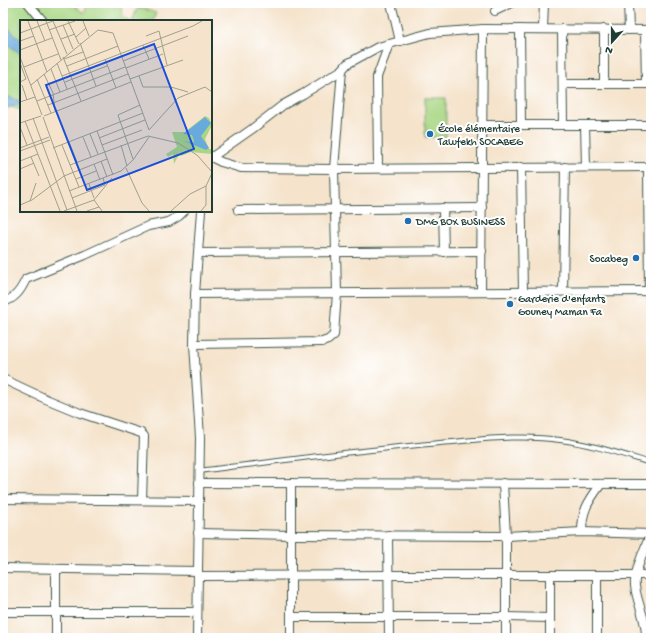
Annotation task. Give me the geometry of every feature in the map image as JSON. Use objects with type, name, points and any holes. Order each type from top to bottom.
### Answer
[{"type":"street","points":[[28,3],[42,20]]},
{"type":"street","points":[[391,3],[400,41]]},
{"type":"street","points":[[495,11],[512,3]]},
{"type":"street","points":[[543,29],[544,3]]},
{"type":"street","points":[[628,3],[628,30]]},
{"type":"street","points":[[482,292],[483,29]]},
{"type":"street","points":[[212,156],[252,130],[283,105],[342,70],[347,64],[378,47],[430,33],[483,29],[648,30],[648,84],[563,84]]},
{"type":"street","points":[[520,29],[521,125]]},
{"type":"street","points":[[562,29],[563,125]]},
{"type":"street","points":[[604,30],[604,84]]},
{"type":"street","points":[[378,168],[377,77],[389,44]]},
{"type":"street","points":[[194,344],[322,342],[328,340],[334,335],[337,293],[334,169],[342,70]]},
{"type":"street","points":[[482,125],[651,125]]},
{"type":"street","points":[[585,125],[586,167]]},
{"type":"street","points":[[195,294],[650,291],[650,167],[334,169],[241,168],[220,162],[212,158]]},
{"type":"street","points":[[521,167],[523,292]]},
{"type":"street","points":[[563,291],[565,167]]},
{"type":"street","points":[[443,208],[444,252]]},
{"type":"street","points":[[238,210],[482,208]]},
{"type":"street","points":[[3,302],[11,300],[22,289],[26,279],[85,255],[148,226],[169,222],[183,212]]},
{"type":"street","points":[[197,638],[200,438],[194,344],[195,294],[201,212]]},
{"type":"street","points":[[199,253],[482,252]]},
{"type":"street","points":[[3,379],[80,413],[141,433],[144,436],[142,500]]},
{"type":"street","points":[[199,483],[651,484]]},
{"type":"street","points":[[291,483],[291,638]]},
{"type":"street","points":[[503,483],[506,536],[506,638]]},
{"type":"street","points":[[582,532],[582,520],[586,504],[600,484]]},
{"type":"street","points":[[3,499],[199,501]]},
{"type":"street","points":[[198,532],[291,535],[506,536],[582,532],[651,533],[636,575],[635,586],[646,629],[646,638]]},
{"type":"street","points":[[388,535],[389,638]]},
{"type":"street","points":[[3,568],[291,576],[388,574],[506,576],[651,575]]},
{"type":"street","points":[[56,570],[56,638]]},
{"type":"street","points":[[550,575],[550,638]]},
{"type":"street","points":[[597,638],[598,575]]},
{"type":"street","points":[[3,612],[197,612]]},
{"type":"street","points":[[291,617],[550,618]]},
{"type":"lane","points":[[199,471],[374,449],[504,438],[560,440],[612,451],[651,463]]},
{"type":"green space","points":[[3,3],[77,3],[76,7],[84,13],[88,3],[121,3],[122,15],[129,20],[20,20],[20,110],[12,107],[3,109]]},
{"type":"green space","points":[[137,9],[144,9],[156,13],[153,20],[132,20]]},
{"type":"green space","points":[[425,98],[446,98],[446,137],[425,137]]},
{"type":"water","points":[[3,23],[20,39],[20,53],[3,41]]},
{"type":"water","points":[[3,95],[20,101],[20,104],[3,109]]},
{"type":"place","name":"École élémentaire Tawfekh SOCABEG","points":[[430,134]]},
{"type":"place","name":"DMG BOX BUSINESS","points":[[408,221]]},
{"type":"place","name":"Socabeg","points":[[636,258]]},
{"type":"place","name":"Garderie d'enfants Gouney Maman Fa","points":[[510,304]]}]
